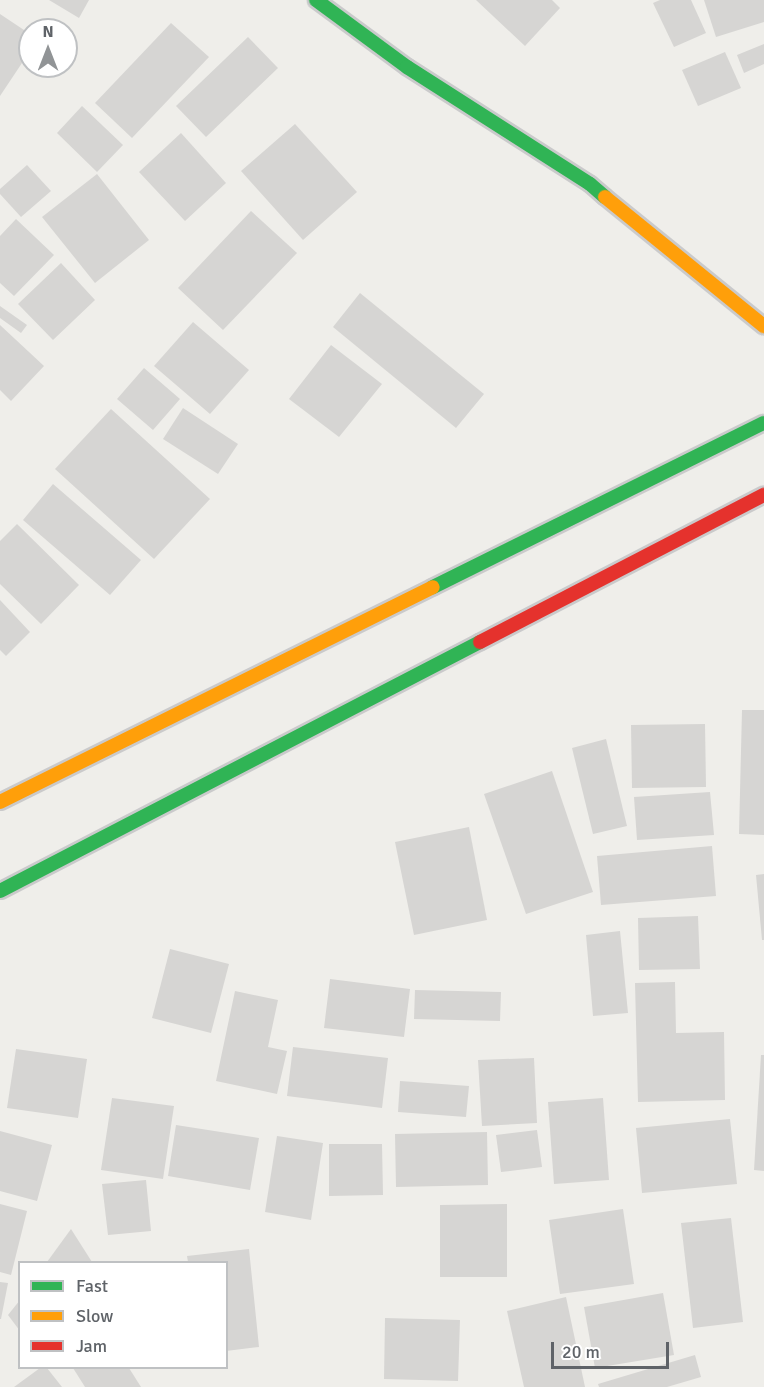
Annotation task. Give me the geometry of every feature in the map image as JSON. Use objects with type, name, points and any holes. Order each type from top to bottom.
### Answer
[{"type":"main road","points":[[316,0],[407,67],[590,184],[764,326]]},
{"type":"main road","points":[[0,802],[764,423]]},
{"type":"main road","points":[[0,891],[764,495]]},
{"type":"building","points":[[49,0],[89,0],[79,18]]},
{"type":"building","points":[[476,0],[552,0],[560,8],[525,46]]},
{"type":"building","points":[[660,0],[691,0],[706,33],[674,47],[653,3]]},
{"type":"building","points":[[704,0],[764,0],[764,22],[716,37]]},
{"type":"building","points":[[0,14],[18,26],[18,69],[0,96]]},
{"type":"building","points":[[171,23],[209,57],[132,138],[95,103]]},
{"type":"building","points":[[248,37],[278,68],[206,137],[176,106]]},
{"type":"building","points":[[764,44],[764,64],[744,73],[737,55]]},
{"type":"building","points":[[725,52],[741,88],[698,106],[682,70]]},
{"type":"building","points":[[82,106],[123,145],[97,172],[57,133]]},
{"type":"building","points":[[295,124],[357,192],[303,240],[241,171]]},
{"type":"building","points":[[181,133],[226,183],[185,221],[139,172]]},
{"type":"building","points":[[27,165],[51,191],[21,217],[0,194],[0,189]]},
{"type":"building","points":[[97,174],[149,240],[95,283],[42,217]]},
{"type":"building","points":[[251,211],[297,253],[223,330],[178,288]]},
{"type":"building","points":[[16,219],[54,255],[14,296],[0,283],[0,236]]},
{"type":"building","points":[[61,263],[95,300],[53,340],[18,304]]},
{"type":"building","points":[[360,293],[484,394],[456,428],[333,327]]},
{"type":"building","points":[[0,306],[27,325],[21,333],[0,318]]},
{"type":"building","points":[[193,322],[249,370],[210,414],[154,366]]},
{"type":"building","points":[[0,325],[44,366],[11,401],[0,390]]},
{"type":"building","points":[[331,345],[382,384],[339,437],[289,399]]},
{"type":"building","points":[[144,368],[180,399],[153,430],[117,399]]},
{"type":"building","points":[[183,408],[238,444],[218,474],[163,439]]},
{"type":"building","points":[[111,409],[210,499],[154,559],[55,469]]},
{"type":"building","points":[[53,484],[141,560],[110,595],[23,520]]},
{"type":"building","points":[[17,524],[79,585],[41,624],[0,584],[0,541]]},
{"type":"building","points":[[0,600],[30,632],[6,656],[0,650]]},
{"type":"building","points":[[742,710],[764,710],[764,835],[739,834]]},
{"type":"building","points":[[705,724],[706,787],[632,788],[631,725]]},
{"type":"building","points":[[606,739],[627,826],[593,834],[572,748]]},
{"type":"building","points":[[552,771],[593,892],[526,914],[484,794]]},
{"type":"building","points":[[710,792],[714,835],[637,840],[634,797]]},
{"type":"building","points":[[469,827],[487,920],[414,935],[395,842]]},
{"type":"building","points":[[712,846],[716,896],[601,905],[597,856]]},
{"type":"building","points":[[764,874],[764,940],[762,940],[756,875]]},
{"type":"building","points":[[698,916],[700,969],[639,970],[638,918]]},
{"type":"building","points":[[620,931],[628,1013],[593,1016],[586,935]]},
{"type":"building","points":[[170,949],[229,964],[211,1033],[152,1018]]},
{"type":"building","points":[[330,979],[410,989],[404,1037],[324,1028]]},
{"type":"building","points":[[675,982],[676,1033],[724,1032],[725,1100],[638,1102],[635,983]]},
{"type":"building","points":[[415,990],[501,992],[500,1021],[414,1019]]},
{"type":"building","points":[[235,991],[278,1000],[268,1047],[287,1051],[277,1094],[216,1081]]},
{"type":"building","points":[[293,1047],[388,1058],[382,1108],[287,1096]]},
{"type":"building","points":[[16,1049],[87,1059],[78,1118],[7,1108]]},
{"type":"building","points":[[761,1055],[764,1055],[764,1171],[754,1170]]},
{"type":"building","points":[[534,1058],[537,1123],[482,1126],[478,1060]]},
{"type":"building","points":[[400,1081],[469,1086],[466,1117],[398,1112]]},
{"type":"building","points":[[112,1098],[174,1106],[163,1179],[101,1170]]},
{"type":"building","points":[[603,1098],[609,1180],[554,1184],[548,1102]]},
{"type":"building","points":[[730,1119],[737,1184],[642,1193],[636,1128]]},
{"type":"building","points":[[176,1125],[259,1138],[250,1190],[168,1176]]},
{"type":"building","points":[[537,1130],[542,1167],[501,1172],[496,1135]]},
{"type":"building","points":[[0,1131],[52,1145],[37,1201],[0,1191]]},
{"type":"building","points":[[487,1132],[488,1185],[396,1187],[395,1134]]},
{"type":"building","points":[[277,1136],[323,1143],[311,1220],[265,1212]]},
{"type":"building","points":[[329,1144],[382,1144],[383,1195],[329,1196]]},
{"type":"building","points":[[146,1180],[151,1231],[108,1235],[102,1184]]},
{"type":"building","points":[[0,1204],[27,1211],[11,1275],[0,1272]]},
{"type":"building","points":[[507,1204],[507,1277],[440,1277],[440,1205]]},
{"type":"building","points":[[623,1209],[634,1284],[560,1294],[549,1220]]},
{"type":"building","points":[[731,1218],[743,1322],[693,1328],[681,1223]]},
{"type":"building","points":[[71,1229],[91,1261],[48,1261]]},
{"type":"building","points":[[249,1249],[259,1347],[228,1351],[228,1261],[188,1261],[187,1256]]},
{"type":"building","points":[[0,1282],[8,1283],[1,1319],[0,1319]]},
{"type":"building","points":[[663,1293],[674,1355],[595,1368],[584,1307]]},
{"type":"building","points":[[566,1297],[585,1387],[524,1387],[507,1311]]},
{"type":"building","points":[[18,1302],[18,1328],[8,1315]]},
{"type":"building","points":[[385,1318],[460,1320],[458,1381],[384,1379]]},
{"type":"building","points":[[695,1355],[701,1377],[667,1387],[599,1387],[598,1384]]},
{"type":"building","points":[[39,1369],[48,1369],[62,1387],[14,1387]]},
{"type":"building","points":[[74,1369],[130,1369],[141,1387],[85,1387]]},
{"type":"traffic: fast","points":[[316,0],[407,67],[590,184],[605,197]]},
{"type":"traffic: fast","points":[[433,587],[764,423]]},
{"type":"traffic: fast","points":[[0,891],[480,642]]},
{"type":"traffic: slow","points":[[605,197],[764,326]]},
{"type":"traffic: slow","points":[[0,802],[433,587]]},
{"type":"traffic: jam","points":[[480,642],[764,495]]}]
